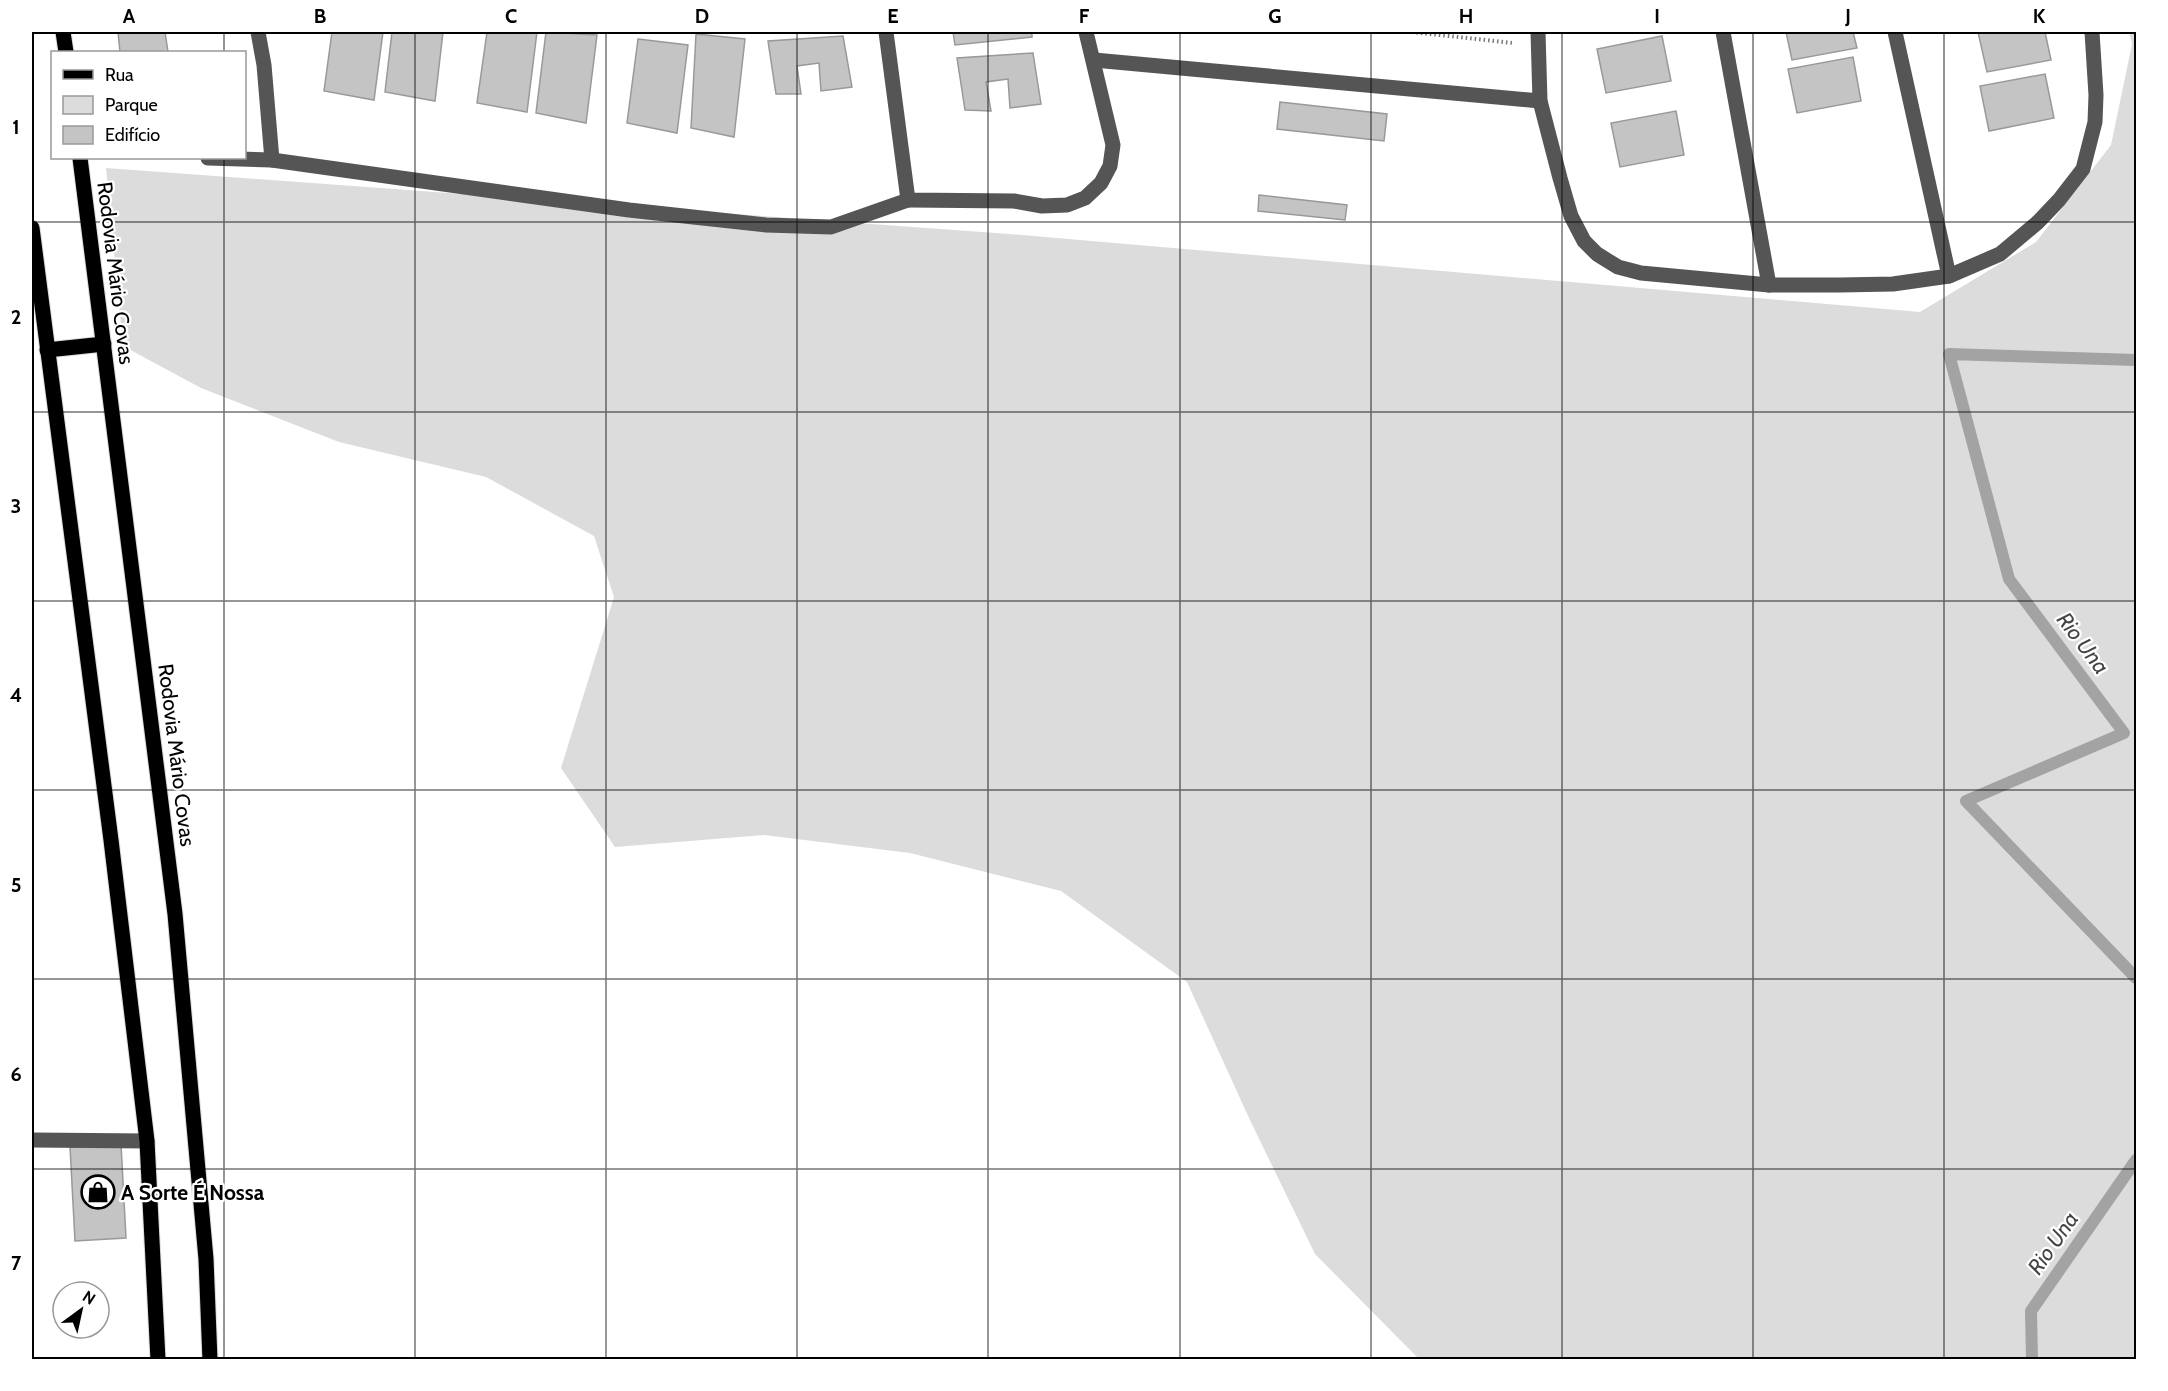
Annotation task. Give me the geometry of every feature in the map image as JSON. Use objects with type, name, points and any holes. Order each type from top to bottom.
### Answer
[{"type":"main road","points":[[63,32],[66,51]]},
{"type":"main road","name":"Rodovia Mário Covas","points":[[80,159],[176,914],[206,1259],[210,1359]]},
{"type":"main road","points":[[32,228],[46,350],[113,852],[147,1141],[158,1359]]},
{"type":"main road","points":[[46,350],[104,344]]},
{"type":"street","points":[[258,32],[264,65],[272,160]]},
{"type":"street","points":[[886,32],[908,200]]},
{"type":"street","points":[[240,159],[272,160],[617,208],[766,225],[831,227],[908,200],[1014,201],[1042,206],[1067,205],[1085,198],[1101,183],[1110,166],[1113,145],[1086,32]]},
{"type":"street","points":[[1723,32],[1769,285]]},
{"type":"street","points":[[1895,32],[1949,276]]},
{"type":"street","points":[[1539,39],[1540,101],[1571,216],[1584,241],[1597,254],[1618,267],[1641,273],[1769,285],[1893,284],[1949,276],[2000,254],[2037,223],[2059,200],[2083,169],[2096,113],[2097,95],[2092,32]]},
{"type":"street","points":[[1094,60],[1540,101]]},
{"type":"street","points":[[32,1140],[147,1141]]},
{"type":"path","points":[[1412,32],[1539,39]]},
{"type":"green space","points":[[2129,32],[2136,32],[2136,1359],[1419,1359],[1315,1254],[1249,1118],[1187,982],[1061,891],[910,853],[764,835],[615,847],[561,768],[614,597],[594,536],[486,477],[339,442],[201,388],[123,346],[106,168],[1009,234],[1920,312],[2036,242],[2111,145],[2132,44]]},
{"type":"building","points":[[118,32],[165,32],[168,51],[120,51]]},
{"type":"building","points":[[332,32],[383,32],[374,100],[324,91]]},
{"type":"building","points":[[392,32],[443,32],[435,101],[385,92]]},
{"type":"building","points":[[487,32],[537,32],[527,112],[477,103]]},
{"type":"building","points":[[546,32],[597,35],[586,123],[536,113]]},
{"type":"building","points":[[953,32],[1032,32],[1032,37],[955,45]]},
{"type":"building","points":[[1786,32],[1853,32],[1857,48],[1792,60]]},
{"type":"building","points":[[1978,32],[2045,32],[2051,60],[1987,72]]},
{"type":"building","points":[[696,34],[745,39],[734,137],[691,128]]},
{"type":"building","points":[[843,36],[852,87],[821,91],[819,63],[797,66],[801,94],[776,94],[768,41]]},
{"type":"building","points":[[1662,36],[1671,81],[1606,93],[1597,49]]},
{"type":"building","points":[[638,39],[688,45],[677,133],[627,123]]},
{"type":"building","points":[[1033,53],[1041,104],[1010,108],[1008,79],[986,82],[991,111],[965,110],[957,58]]},
{"type":"building","points":[[1853,57],[1861,101],[1797,113],[1788,69]]},
{"type":"building","points":[[2045,74],[2054,118],[1989,131],[1980,86]]},
{"type":"building","points":[[1280,102],[1387,114],[1384,141],[1277,129]]},
{"type":"building","points":[[1676,111],[1684,155],[1620,167],[1611,123]]},
{"type":"building","points":[[1259,195],[1347,205],[1345,220],[1258,211]]},
{"type":"building","name":"A Sorte É Nossa","points":[[121,1144],[126,1238],[75,1241],[70,1147]]},
{"type":"waterway","name":"Rio Una","points":[[2136,360],[1949,354],[2009,579],[2124,733],[1966,801],[2136,978]]},
{"type":"waterway","name":"Rio Una","points":[[2032,1360],[2031,1311],[2136,1160]]},
{"type":"place","name":"A Sorte É Nossa","points":[[98,1192]]}]
